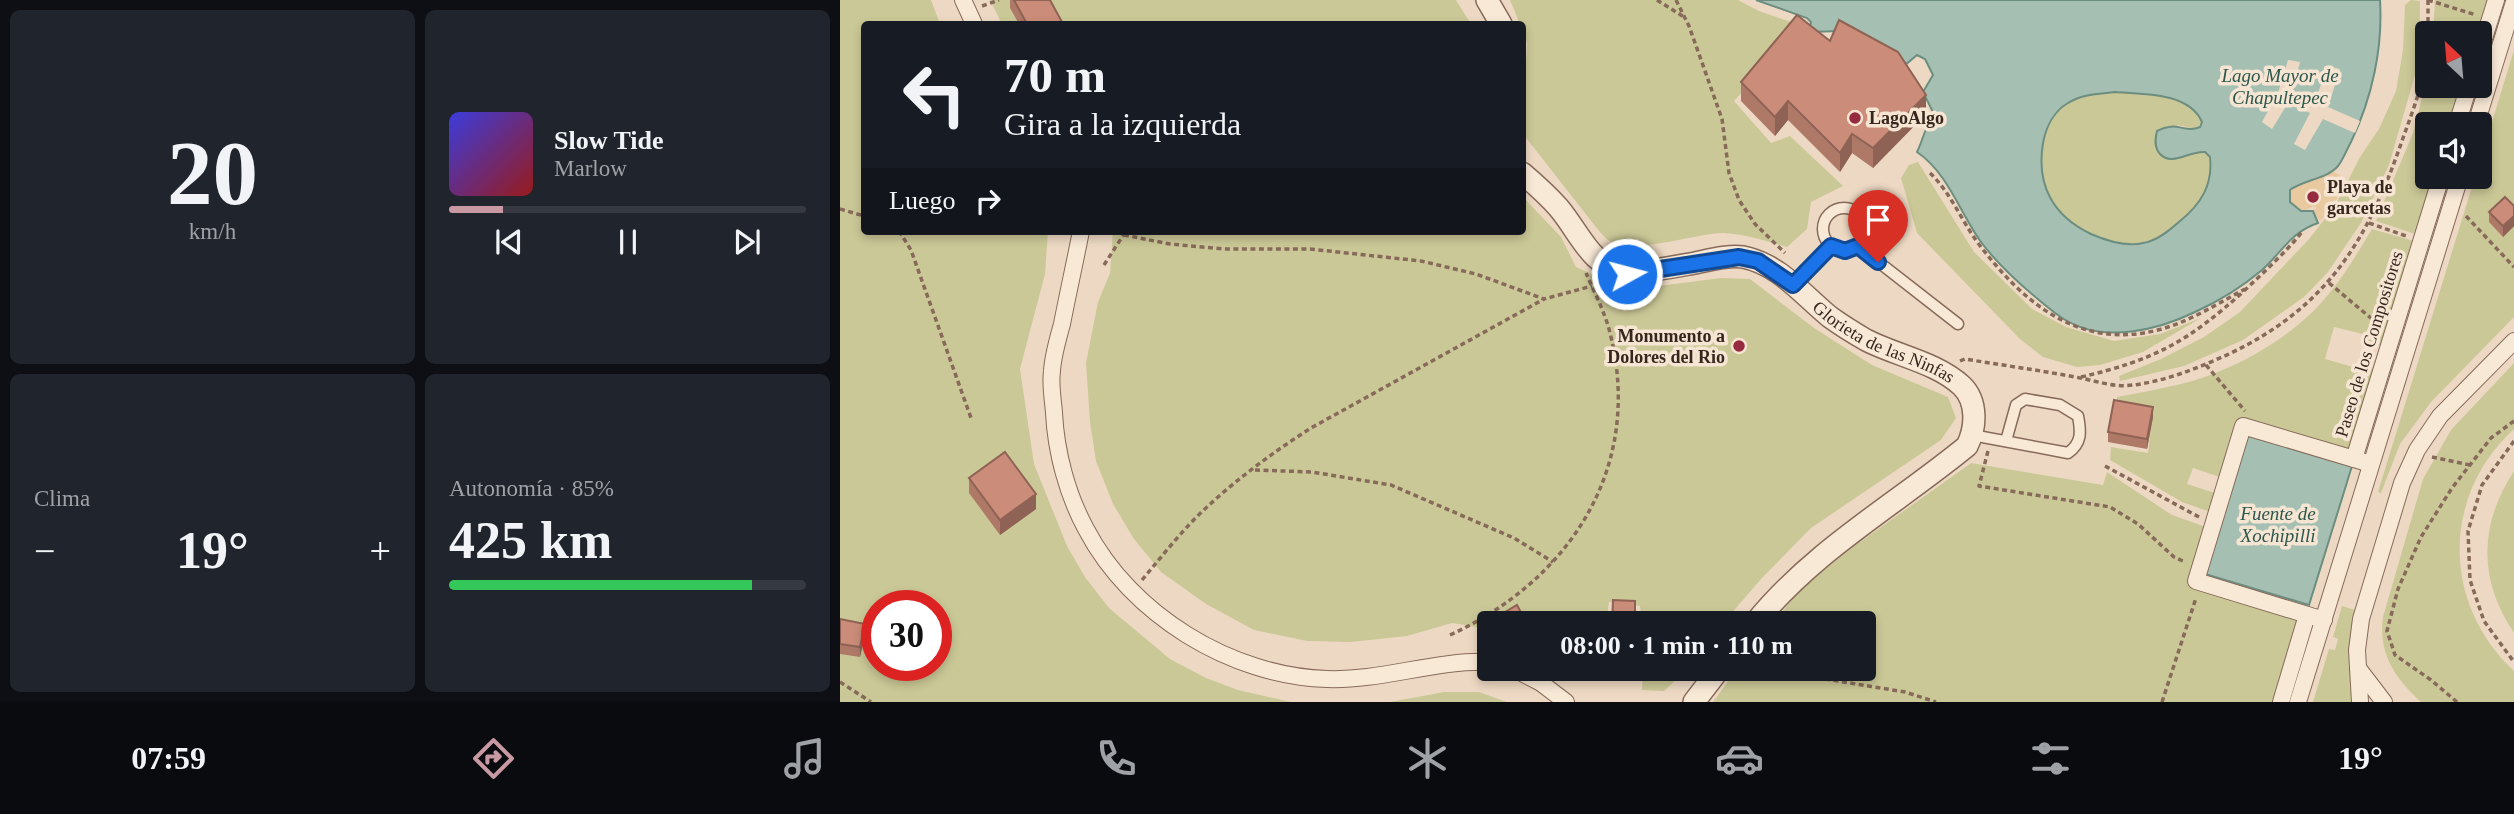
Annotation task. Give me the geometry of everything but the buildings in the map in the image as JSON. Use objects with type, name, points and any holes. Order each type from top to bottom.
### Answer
[{"type":"street","points":[[963,0],[973,21]]},
{"type":"street","points":[[1487,0],[1499,21]]},
{"type":"street","points":[[2490,19],[2496,0]]},
{"type":"street","points":[[2480,112],[2514,2]]},
{"type":"street","name":"Glorieta de las Ninfas","points":[[1526,177],[1560,209],[1597,260],[1612,270],[1627,274],[1739,257],[1758,261],[1799,279],[1830,317],[1858,335],[1947,363],[1973,405],[1982,436]]},
{"type":"street","name":"Paseo de los Compositores","points":[[2200,576],[2243,426],[2354,459],[2437,189]]},
{"type":"street","points":[[2298,702],[2456,189]]},
{"type":"street","points":[[1080,235],[1051,372],[1055,432],[1064,475],[1086,530],[1114,570],[1133,590],[1183,632],[1235,661],[1287,674],[1326,679],[1371,678],[1445,663],[1477,662]]},
{"type":"street","points":[[2360,702],[2358,634],[2402,483],[2417,450],[2440,416],[2514,341]]},
{"type":"street","points":[[1764,611],[1777,595],[1824,552],[1982,436]]},
{"type":"street","points":[[2354,459],[2371,464]]},
{"type":"street","points":[[2200,576],[2324,620]]},
{"type":"street","points":[[2281,702],[2307,614]]},
{"type":"street","points":[[2358,668],[2384,702]]},
{"type":"street","points":[[1537,681],[1566,702]]},
{"type":"street","points":[[1694,702],[1710,681]]},
{"type":"lane","points":[[1838,207],[1857,212],[1864,223],[1864,236],[1858,246],[1845,251],[1831,246],[1823,234],[1823,225],[1831,211],[1838,207]]},
{"type":"lane","points":[[1799,279],[1831,246]]},
{"type":"lane","points":[[1858,246],[1958,324]]},
{"type":"lane","points":[[1982,436],[2006,441],[2068,453],[2076,447],[2081,433],[2078,416],[2060,405],[2025,399],[2016,405],[2006,441]]},
{"type":"path","points":[[1657,0],[1685,18]]},
{"type":"path","points":[[1676,0],[1722,119],[1729,173],[1739,200],[1799,279]]},
{"type":"path","points":[[2428,21],[2428,0],[2490,19]]},
{"type":"path","points":[[1947,363],[1965,359],[2079,377],[2111,385],[2131,386],[2185,373],[2255,341],[2279,327],[2329,283],[2368,223],[2393,168],[2416,98]]},
{"type":"path","points":[[1930,173],[2002,272],[2025,294],[2057,318],[2076,328],[2103,334],[2158,330],[2198,314],[2245,289]]},
{"type":"path","points":[[2452,202],[2514,267]]},
{"type":"path","points":[[840,209],[861,215]]},
{"type":"path","points":[[2368,223],[2421,241]]},
{"type":"path","points":[[2079,377],[2124,367],[2167,349],[2219,315],[2261,276],[2302,232]]},
{"type":"path","points":[[902,235],[911,250],[971,418]]},
{"type":"path","points":[[1104,265],[1124,235]]},
{"type":"path","points":[[1135,235],[1184,245],[1224,249],[1310,249],[1420,261],[1476,274],[1544,299]]},
{"type":"path","points":[[1450,635],[1472,625],[1510,601],[1553,562],[1576,535],[1600,492],[1613,449],[1618,407],[1615,364],[1610,331],[1583,268]]},
{"type":"path","points":[[2329,283],[2392,336]]},
{"type":"path","points":[[1133,590],[1207,507],[1311,428],[1544,299],[1592,286]]},
{"type":"path","points":[[1947,363],[1965,359]]},
{"type":"path","points":[[2456,702],[2431,680],[2395,655],[2387,631],[2398,589],[2421,537],[2452,488],[2491,438],[2514,421]]},
{"type":"path","points":[[1982,436],[1979,486],[2110,508],[2138,524],[2174,557],[2200,576],[2162,702]]},
{"type":"path","points":[[2514,441],[2482,485],[2468,531],[2470,580],[2484,621],[2514,662]]},
{"type":"path","points":[[2438,458],[2470,465]]},
{"type":"path","points":[[2105,466],[2213,524]]},
{"type":"path","points":[[1253,470],[1312,472],[1391,485],[1514,537],[1553,562]]},
{"type":"path","points":[[1838,681],[1905,692],[1937,702]]},
{"type":"path","points":[[840,682],[871,702]]},
{"type":"shaded area","points":[[840,0],[931,0],[939,21],[861,21],[861,235],[1048,235],[1045,274],[1020,369],[1034,464],[1067,546],[1085,577],[1109,608],[1170,659],[1206,678],[1238,690],[1291,702],[840,702]]},
{"type":"shaded area","points":[[990,0],[1456,0],[1469,21],[1000,21]]},
{"type":"shaded area","points":[[1510,0],[1738,0],[1759,11],[1803,26],[1734,101],[1771,143],[1790,136],[1843,186],[1811,202],[1807,229],[1787,247],[1747,236],[1723,233],[1649,245],[1621,245],[1611,242],[1599,231],[1526,138],[1526,21],[1519,21]]},
{"type":"shaded area","points":[[2411,0],[2420,1],[2420,21],[2415,21],[2415,75],[2389,165],[2361,223],[2328,272],[2304,297],[2243,340],[2184,366],[2120,381],[2119,376],[2204,337],[2240,312],[2310,238],[2336,204],[2360,157],[2379,129],[2396,91],[2403,50],[2405,5]]},
{"type":"shaded area","points":[[2435,0],[2487,0],[2481,21],[2434,21]]},
{"type":"shaded area","points":[[2514,50],[2514,317],[2431,402],[2400,444],[2381,493],[2378,492],[2471,189],[2492,189],[2492,122]]},
{"type":"shaded area","points":[[2115,92],[2163,96],[2186,105],[2202,122],[2196,129],[2177,125],[2162,157],[2173,159],[2205,152],[2211,163],[2206,190],[2192,210],[2166,232],[2134,244],[2101,238],[2069,222],[2051,200],[2042,170],[2043,139],[2056,112],[2079,97]]},
{"type":"shaded area","points":[[2422,98],[2457,98],[2453,112],[2418,112]]},
{"type":"shaded area","points":[[2415,125],[2415,189],[2429,189],[2415,234],[2376,221]]},
{"type":"shaded area","points":[[1918,162],[1974,252],[2032,309],[2066,327],[2114,341],[2160,334],[2201,318],[2143,352],[2100,365],[2077,367],[2043,357],[2020,339],[1917,233],[1901,178],[1909,165]]},
{"type":"shaded area","points":[[1526,200],[1561,237],[1576,267],[1627,290],[1721,278],[1750,279],[1814,328],[1872,365],[1948,397],[1956,418],[1941,440],[1811,528],[1733,611],[1641,611],[1640,606],[1609,602],[1608,611],[1477,611],[1477,627],[1452,623],[1407,636],[1351,642],[1307,641],[1254,630],[1206,604],[1161,572],[1134,539],[1113,504],[1096,461],[1090,422],[1086,363],[1098,302],[1110,273],[1113,235],[1526,235]]},
{"type":"shaded area","points":[[2372,229],[2414,241],[2381,346],[2366,342],[2367,335],[2334,327],[2325,359],[2374,370],[2349,450],[2240,417],[2220,477],[2193,468],[2187,484],[2215,493],[2210,512],[2182,502],[2110,460],[2111,447],[2148,453],[2153,411],[2117,407],[2117,397],[2173,386],[2221,371],[2280,339],[2327,296]]},
{"type":"shaded area","points":[[2514,363],[2514,429],[2490,456],[2473,486],[2463,517],[2460,550],[2463,583],[2473,614],[2490,644],[2514,671],[2514,702],[2421,702],[2403,684],[2390,664],[2383,643],[2383,617],[2423,479],[2451,430]]},
{"type":"shaded area","points":[[1971,463],[2103,485],[2107,472],[2172,515],[2206,527],[2189,587],[2297,620],[2272,702],[1713,702],[1728,681],[1876,681],[1876,611],[1783,611],[1799,591],[1853,547]]},
{"type":"shaded area","points":[[2514,471],[2514,633],[2494,593],[2487,552],[2494,511]]},
{"type":"shaded area","points":[[2342,606],[2355,610],[2350,649],[2353,702],[2313,702],[2329,649],[2335,650],[2338,639],[2333,637]]},
{"type":"shaded area","points":[[1642,681],[1675,681],[1664,691],[1642,690]]},
{"type":"shaded area","points":[[1444,692],[1479,692],[1507,702],[1390,702]]},
{"type":"sand","name":"Playa de garcetas","points":[[2331,170],[2341,176],[2344,185],[2332,208],[2320,221],[2313,211],[2315,206],[2305,210],[2297,209],[2289,199],[2292,188]]},
{"type":"water","name":"Lago Mayor de Chapultepec","points":[[1756,0],[2380,0],[2380,36],[2365,108],[2343,158],[2328,174],[2290,190],[2290,202],[2301,211],[2313,211],[2318,223],[2301,231],[2254,276],[2213,303],[2165,324],[2114,333],[2082,328],[2067,321],[2019,283],[1981,242],[1945,182],[1917,152],[1934,114],[1923,92],[1933,75],[1925,59],[1917,55],[1904,66],[1841,31],[1809,32],[1811,22],[1807,18]],"holes":[[[2115,92],[2164,96],[2187,105],[2196,112],[2202,122],[2200,127],[2170,127],[2157,131],[2157,149],[2165,158],[2170,159],[2199,152],[2205,152],[2210,157],[2210,176],[2200,201],[2163,235],[2148,242],[2123,244],[2078,227],[2057,208],[2045,186],[2041,158],[2044,137],[2051,120],[2063,106],[2073,100]]]},
{"type":"water","name":"Fuente de Xochipilli","points":[[2248,435],[2352,466],[2309,605],[2205,574]]},
{"type":"pier","points":[[2288,60],[2300,62],[2292,92],[2315,101],[2328,66],[2340,69],[2328,107],[2360,121],[2355,133],[2323,119],[2305,150],[2294,144],[2310,113],[2288,103],[2272,129],[2262,122],[2278,93]]},
{"type":"place","name":"LagoAlgo","points":[[1855,118]]},
{"type":"place","name":"Playa de garcetas","points":[[2313,197]]},
{"type":"place","name":"Monumento a Dolores del Rio","points":[[1739,346]]},
{"type":"route","points":[[1627,274],[1739,257],[1758,261],[1781,274],[1793,285],[1831,246],[1845,251],[1858,246],[1878,262]]}]
